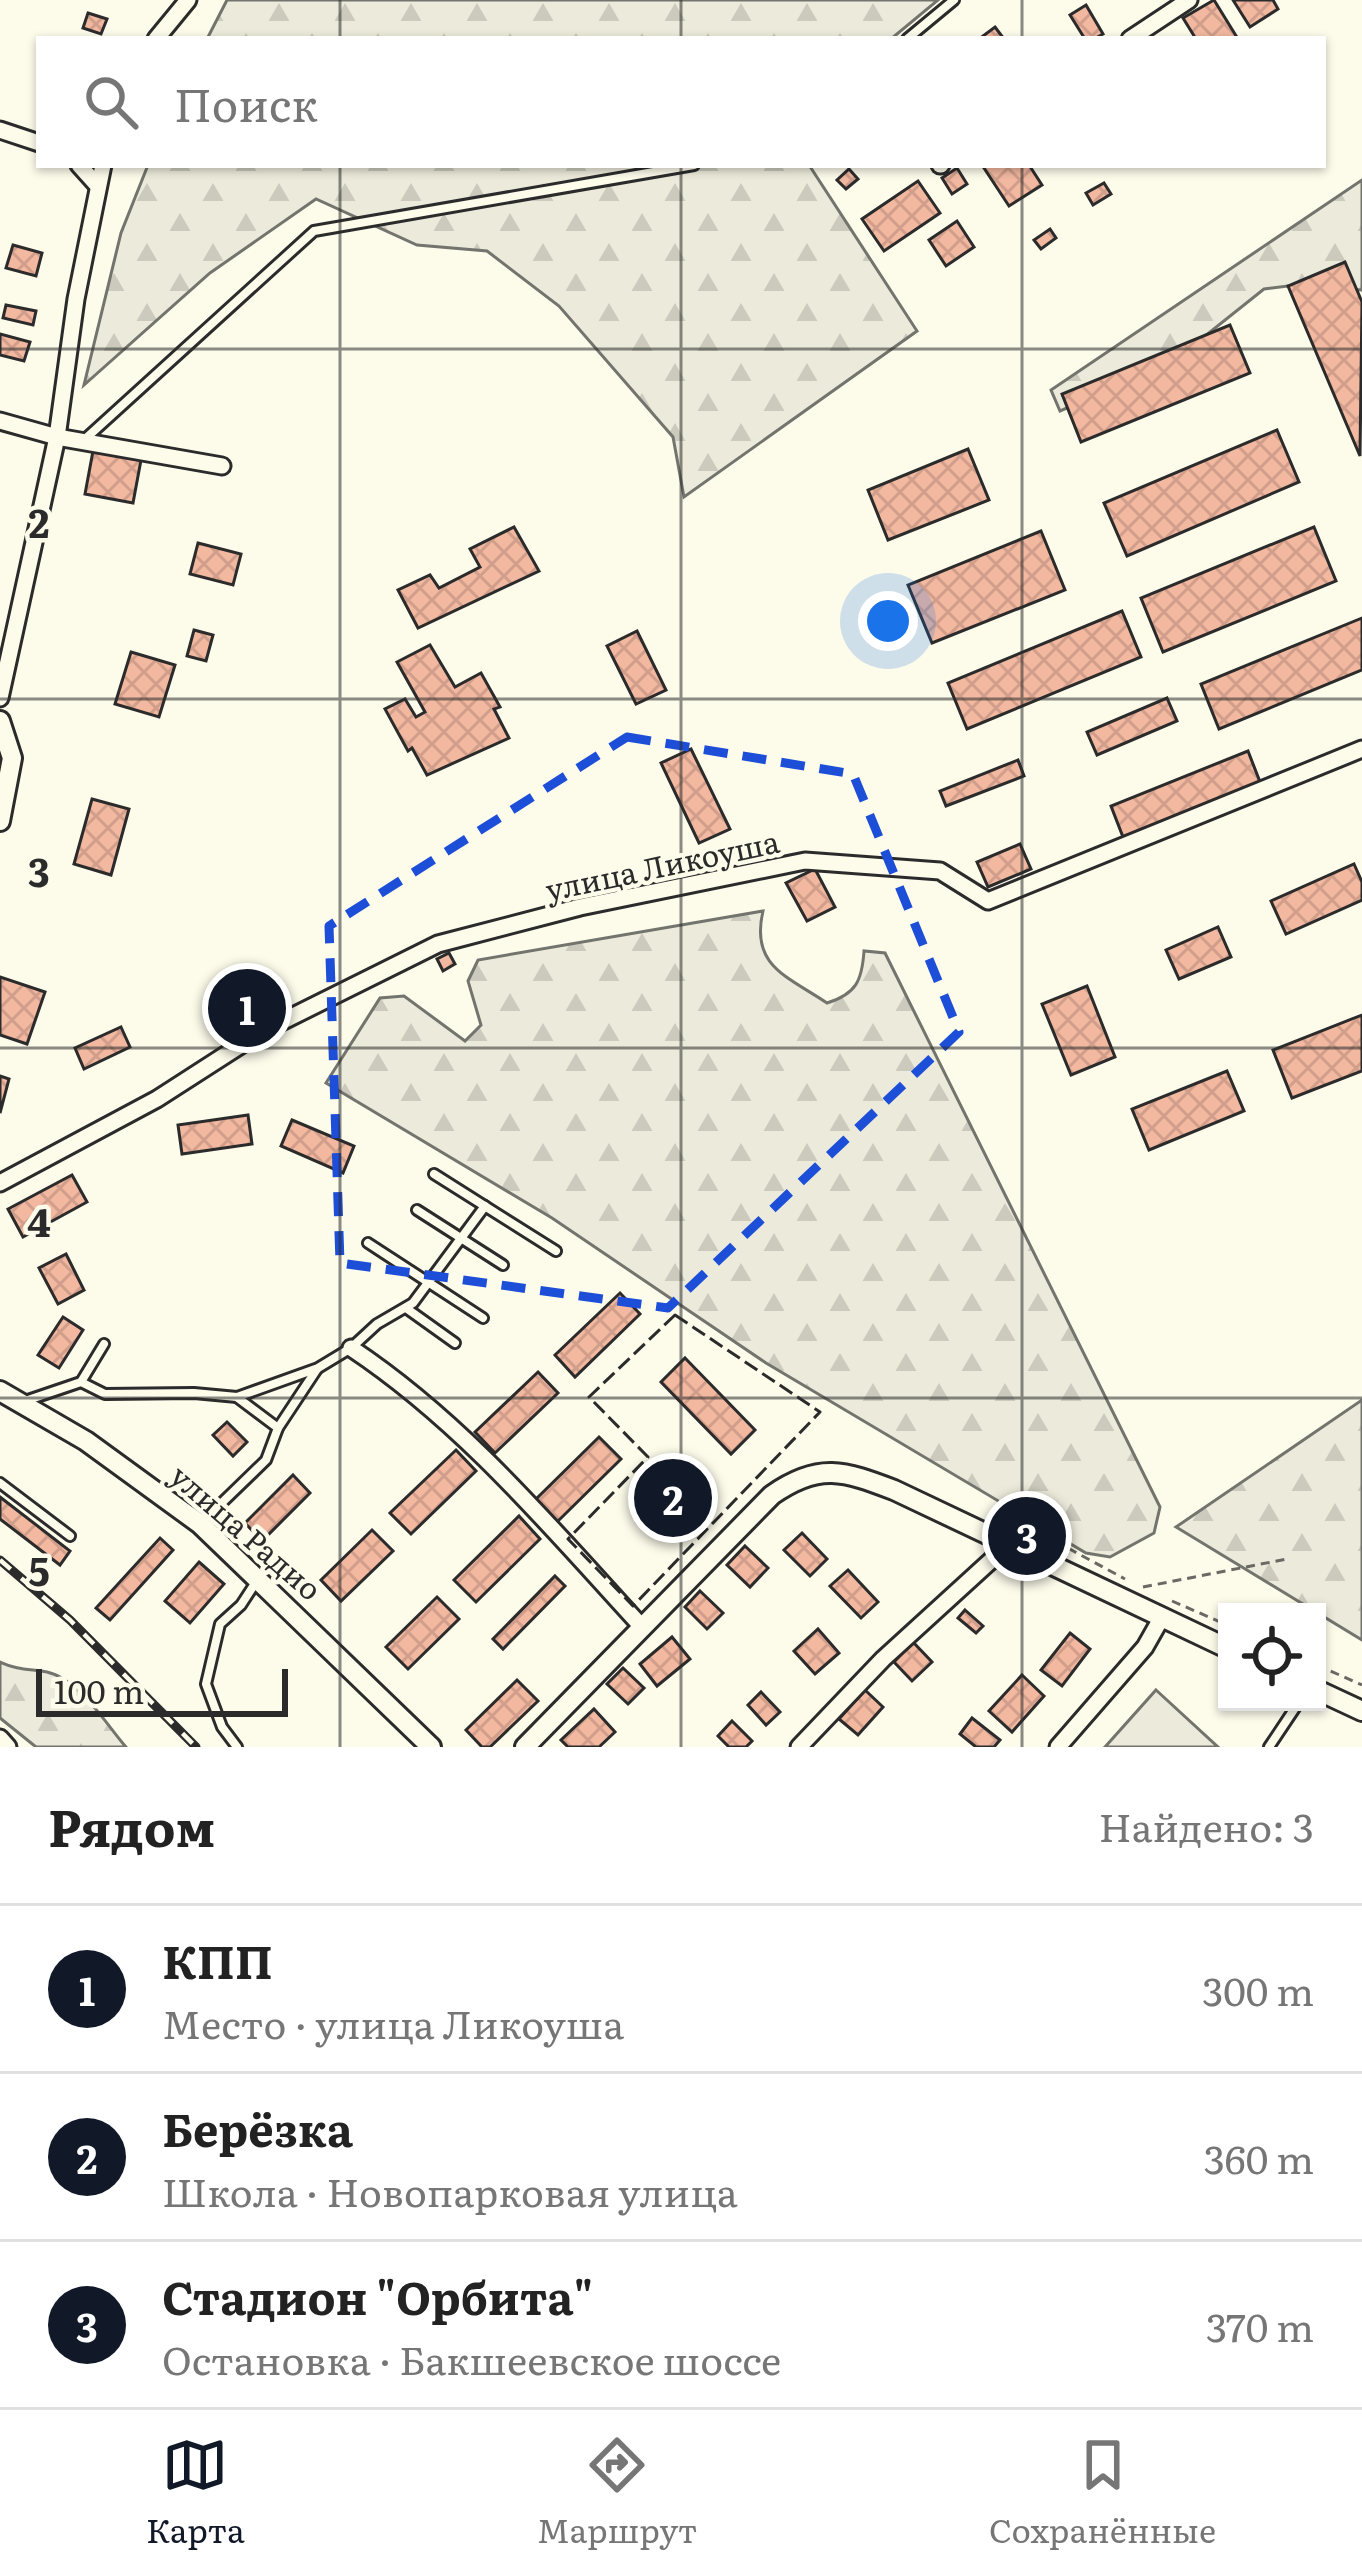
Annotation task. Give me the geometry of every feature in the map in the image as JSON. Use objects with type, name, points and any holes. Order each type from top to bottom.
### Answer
[{"type":"street","points":[[158,36],[188,0]]},
{"type":"street","points":[[1135,36],[1189,0]]},
{"type":"street","points":[[0,130],[36,141]]},
{"type":"street","points":[[83,168],[97,185]]},
{"type":"street","points":[[0,698],[57,437],[102,168]]},
{"type":"street","points":[[0,421],[57,437],[222,466]]},
{"type":"street","points":[[0,722],[12,758],[0,821]]},
{"type":"street","name":"улица Ликоуша","points":[[0,1184],[157,1099],[261,1032],[438,944],[580,907],[805,861],[940,871],[988,901],[1362,749]]},
{"type":"street","points":[[351,1348],[407,1386],[470,1444],[643,1628]]},
{"type":"street","name":"улица Радио","points":[[0,1391],[86,1441],[200,1524],[431,1747]]},
{"type":"street","points":[[525,1747],[772,1495],[818,1472],[838,1472],[894,1490],[1218,1644]]},
{"type":"street","points":[[799,1747],[883,1659],[1009,1545]]},
{"type":"street","points":[[1058,1747],[1145,1647],[1162,1617]]},
{"type":"street","points":[[1326,1694],[1362,1711]]},
{"type":"street","points":[[0,1738],[8,1747]]},
{"type":"lane","points":[[911,36],[954,0]]},
{"type":"lane","points":[[82,441],[314,231],[677,168]]},
{"type":"lane","points":[[434,1174],[556,1252]]},
{"type":"lane","points":[[81,1382],[105,1394],[237,1397],[318,1368],[406,1308],[430,1283],[485,1206]]},
{"type":"lane","points":[[417,1210],[503,1265]]},
{"type":"lane","points":[[368,1243],[483,1318]]},
{"type":"lane","points":[[406,1308],[454,1343]]},
{"type":"lane","points":[[20,1402],[81,1382],[104,1344]]},
{"type":"lane","points":[[200,1524],[266,1460],[278,1428],[318,1368]]},
{"type":"lane","points":[[237,1397],[278,1428]]},
{"type":"lane","points":[[0,1484],[70,1536]]},
{"type":"lane","points":[[237,1747],[210,1702],[207,1671],[220,1624],[241,1605],[259,1578]]},
{"type":"lane","points":[[1269,1747],[1293,1711]]},
{"type":"path","points":[[1042,1534],[1141,1587],[1218,1621]]},
{"type":"path","points":[[1141,1587],[1287,1558]]},
{"type":"path","points":[[1326,1669],[1362,1685]]},
{"type":"highlighted area","points":[[627,737],[853,774],[959,1032],[668,1308],[340,1263],[329,926]]},
{"type":"green space","points":[[227,0],[938,0],[895,36],[209,36]]},
{"type":"green space","points":[[147,168],[811,168],[917,331],[684,497],[673,437],[559,306],[487,251],[417,245],[316,199],[210,273],[84,385],[121,233]]},
{"type":"green space","points":[[1362,180],[1362,290],[1264,289],[1170,364],[1060,411],[1051,390]]},
{"type":"green space","points":[[763,911],[760,930],[767,957],[786,977],[827,1003],[856,985],[864,951],[885,953],[1160,1507],[1154,1533],[1110,1557],[1086,1553],[766,1363],[552,1218],[326,1083],[380,998],[404,996],[465,1041],[481,1025],[468,981],[478,960]]},
{"type":"green space","points":[[1362,1400],[1362,1640],[1326,1618],[1326,1603],[1301,1603],[1176,1527]]},
{"type":"green space","points":[[0,1662],[47,1672],[70,1683],[126,1747],[36,1747],[0,1718]]},
{"type":"green space","points":[[1156,1690],[1218,1747],[1105,1747]]},
{"type":"building","points":[[1214,0],[1236,36],[1194,36],[1183,18]]},
{"type":"building","points":[[1233,0],[1273,0],[1278,9],[1250,27]]},
{"type":"building","points":[[1086,5],[1103,34],[1083,36],[1070,15]]},
{"type":"building","points":[[88,13],[107,19],[101,34],[83,28]]},
{"type":"building","points":[[957,168],[967,184],[952,194],[942,178]]},
{"type":"building","points":[[984,168],[1031,168],[1042,185],[1009,206]]},
{"type":"building","points":[[849,169],[858,179],[846,189],[837,180]]},
{"type":"building","points":[[918,181],[940,213],[884,251],[862,219]]},
{"type":"building","points":[[1104,183],[1111,194],[1093,205],[1086,193]]},
{"type":"building","points":[[957,221],[974,247],[946,266],[929,240]]},
{"type":"building","points":[[1050,229],[1056,238],[1041,249],[1034,240]]},
{"type":"building","points":[[13,245],[42,253],[36,276],[6,268]]},
{"type":"building","points":[[1345,262],[1362,302],[1360,456],[1288,286]]},
{"type":"building","points":[[6,305],[36,311],[33,325],[3,318]]},
{"type":"building","points":[[1230,325],[1250,373],[1081,442],[1062,394]]},
{"type":"building","points":[[0,334],[30,342],[24,361],[0,355]]},
{"type":"building","points":[[1277,430],[1299,482],[1127,556],[1104,503]]},
{"type":"building","points":[[968,449],[989,500],[888,540],[868,490]]},
{"type":"building","points":[[93,451],[141,460],[133,503],[85,494]]},
{"type":"building","points":[[514,527],[539,571],[418,628],[398,590],[430,575],[439,588],[480,567],[470,549]]},
{"type":"building","points":[[1314,527],[1336,581],[1163,652],[1141,598]]},
{"type":"building","points":[[1041,531],[1065,590],[932,643],[908,585]]},
{"type":"building","points":[[198,543],[241,554],[233,585],[190,574]]},
{"type":"building","points":[[1122,611],[1141,657],[967,729],[948,683]]},
{"type":"building","points":[[1362,618],[1362,670],[1219,729],[1201,684]]},
{"type":"building","points":[[194,630],[213,635],[206,661],[187,656]]},
{"type":"building","points":[[637,631],[666,690],[636,704],[607,646]]},
{"type":"building","points":[[430,645],[455,687],[481,673],[500,707],[494,709],[509,738],[427,775],[385,709],[405,699],[416,717],[425,712],[397,662]]},
{"type":"building","points":[[131,652],[175,665],[159,717],[115,704]]},
{"type":"building","points":[[1167,698],[1177,721],[1097,755],[1087,732]]},
{"type":"building","points":[[691,749],[730,829],[699,843],[661,763]]},
{"type":"building","points":[[1248,751],[1260,782],[1123,837],[1111,806]]},
{"type":"building","points":[[1018,760],[1024,776],[946,806],[940,791]]},
{"type":"building","points":[[92,799],[129,809],[111,875],[74,864]]},
{"type":"building","points":[[1020,844],[1031,869],[988,887],[977,862]]},
{"type":"building","points":[[1354,864],[1362,882],[1362,900],[1286,934],[1271,901]]},
{"type":"building","points":[[815,869],[835,907],[807,921],[786,883]]},
{"type":"building","points":[[1218,927],[1231,957],[1179,979],[1166,950]]},
{"type":"building","points":[[449,953],[455,964],[443,971],[437,959]]},
{"type":"building","points":[[0,977],[45,992],[27,1044],[0,1035]]},
{"type":"building","points":[[1087,986],[1115,1057],[1071,1075],[1042,1004]]},
{"type":"building","points":[[240,989],[268,1005],[253,1027],[227,1011]]},
{"type":"building","points":[[1362,1015],[1362,1071],[1292,1098],[1273,1050]]},
{"type":"building","points":[[121,1027],[130,1047],[84,1069],[75,1048]]},
{"type":"building","points":[[1227,1071],[1244,1111],[1149,1150],[1132,1109]]},
{"type":"building","points":[[0,1076],[9,1079],[0,1113]]},
{"type":"building","points":[[248,1115],[252,1144],[182,1154],[178,1125]]},
{"type":"building","points":[[292,1120],[354,1146],[343,1173],[281,1146]]},
{"type":"building","points":[[72,1175],[87,1202],[23,1237],[8,1209]]},
{"type":"building","points":[[66,1254],[84,1290],[58,1304],[39,1268]]},
{"type":"building","points":[[620,1293],[640,1314],[575,1377],[555,1355]]},
{"type":"building","points":[[63,1317],[83,1330],[59,1368],[38,1355]]},
{"type":"building","points":[[685,1358],[755,1430],[731,1454],[661,1382]]},
{"type":"building","points":[[538,1372],[558,1393],[495,1453],[475,1432]]},
{"type":"building","points":[[227,1422],[247,1442],[233,1456],[213,1435]]},
{"type":"building","points":[[599,1437],[621,1459],[556,1523],[534,1501]]},
{"type":"building","points":[[456,1450],[476,1471],[411,1534],[390,1513]]},
{"type":"building","points":[[293,1475],[310,1493],[262,1541],[245,1523]]},
{"type":"building","points":[[0,1497],[70,1551],[60,1565],[0,1519]]},
{"type":"building","points":[[519,1516],[540,1539],[476,1602],[454,1580]]},
{"type":"building","points":[[372,1530],[393,1551],[341,1601],[321,1580]]},
{"type":"building","points":[[802,1533],[827,1559],[810,1576],[784,1550]]},
{"type":"building","points":[[160,1538],[173,1550],[110,1620],[96,1608]]},
{"type":"building","points":[[745,1546],[768,1568],[750,1587],[727,1565]]},
{"type":"building","points":[[199,1562],[224,1584],[190,1623],[165,1601]]},
{"type":"building","points":[[848,1570],[878,1602],[861,1618],[830,1586]]},
{"type":"building","points":[[555,1576],[565,1586],[503,1649],[493,1639]]},
{"type":"building","points":[[700,1591],[723,1613],[707,1629],[685,1607]]},
{"type":"building","points":[[437,1597],[459,1619],[408,1669],[386,1647]]},
{"type":"building","points":[[965,1610],[983,1626],[976,1633],[958,1618]]},
{"type":"building","points":[[818,1629],[839,1653],[815,1674],[794,1651]]},
{"type":"building","points":[[1070,1633],[1090,1649],[1062,1686],[1041,1670]]},
{"type":"building","points":[[672,1637],[690,1659],[657,1686],[640,1664]]},
{"type":"building","points":[[913,1642],[932,1662],[912,1681],[894,1662]]},
{"type":"building","points":[[623,1668],[644,1688],[628,1704],[607,1684]]},
{"type":"building","points":[[1022,1675],[1044,1696],[1012,1732],[989,1711]]},
{"type":"building","points":[[517,1680],[538,1701],[490,1747],[482,1747],[466,1730]]},
{"type":"building","points":[[865,1690],[883,1707],[858,1735],[839,1719]]},
{"type":"building","points":[[761,1692],[780,1712],[766,1725],[748,1705]]},
{"type":"building","points":[[594,1709],[615,1732],[599,1747],[568,1747],[561,1740]]},
{"type":"building","points":[[972,1718],[1000,1740],[994,1747],[976,1747],[960,1734]]},
{"type":"building","points":[[732,1721],[752,1741],[746,1747],[729,1747],[718,1736]]},
{"type":"railway","points":[[0,1560],[70,1620],[196,1747]]},
{"type":"fence","points":[[675,1315],[820,1412],[633,1606],[568,1539],[648,1457],[589,1397],[675,1315]]},
{"type":"place","name":"КПП","points":[[247,1008]]},
{"type":"place","name":"Берёзка","points":[[673,1498]]},
{"type":"place","name":"Стадион \"Орбита\"","points":[[1027,1536]]}]
